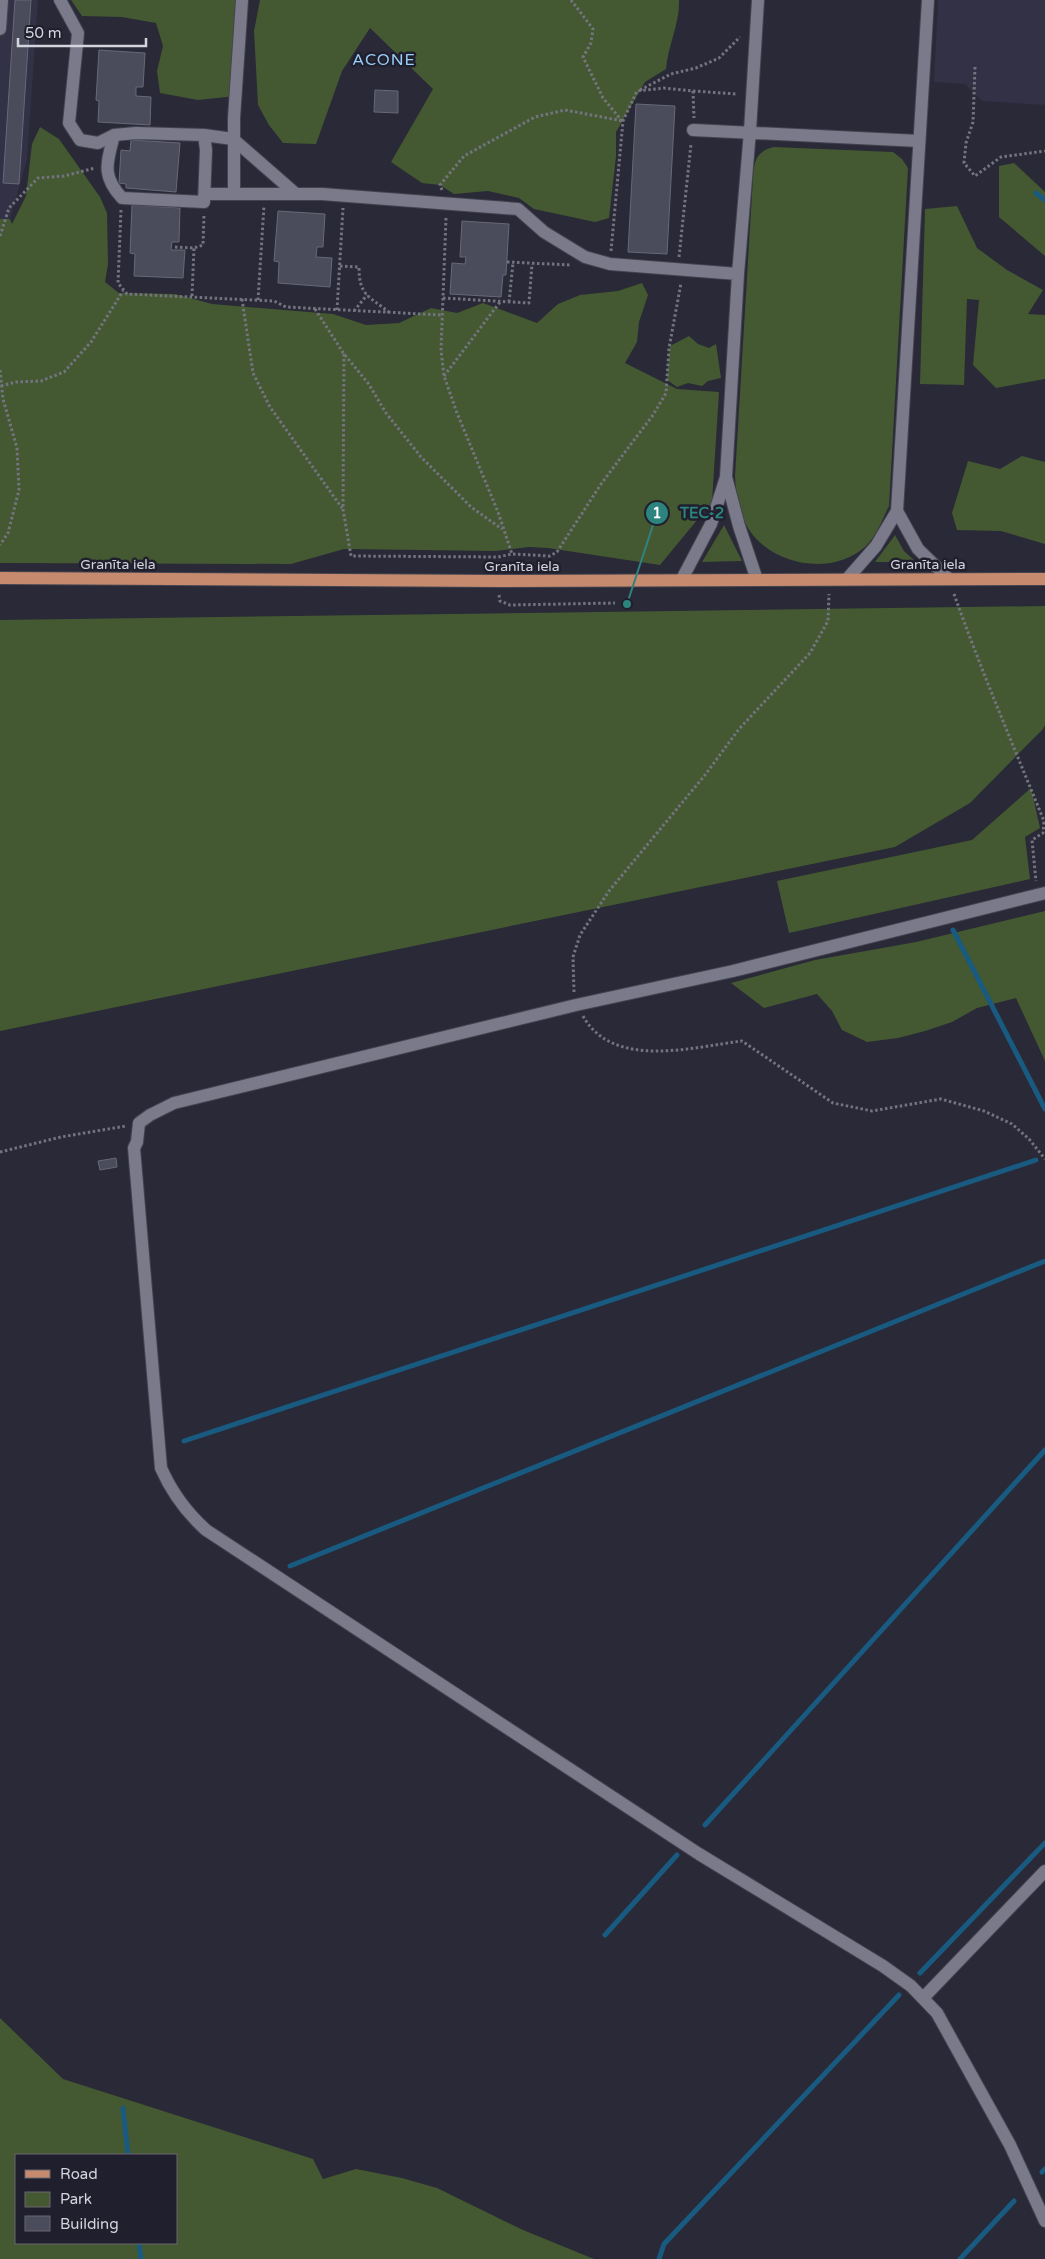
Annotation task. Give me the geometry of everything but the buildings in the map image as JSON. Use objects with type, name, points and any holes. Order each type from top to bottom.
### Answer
[{"type":"main road","name":"Granīta iela","points":[[0,578],[1045,579]]},
{"type":"street","points":[[0,29],[2,0]]},
{"type":"street","points":[[60,0],[78,33],[69,123],[80,140],[98,143],[114,135],[136,133],[234,139],[296,194]]},
{"type":"street","points":[[234,194],[234,139],[242,0]]},
{"type":"street","points":[[682,579],[711,524],[726,477],[738,274],[750,131],[758,0]]},
{"type":"street","points":[[847,579],[876,546],[897,511],[928,0]]},
{"type":"street","points":[[693,130],[734,133],[750,131],[920,141]]},
{"type":"street","points":[[114,135],[106,166],[110,186],[122,198],[205,198],[234,194],[296,194],[518,209],[544,232],[585,257],[610,264],[738,274]]},
{"type":"street","points":[[204,136],[206,150],[205,198]]},
{"type":"street","points":[[726,477],[739,526],[757,580]]},
{"type":"street","points":[[897,511],[918,549],[948,579]]},
{"type":"street","points":[[1042,894],[734,971],[576,1005],[174,1103],[150,1115],[139,1124],[137,1142],[134,1148],[161,1468],[172,1490],[193,1518],[206,1530],[699,1854],[890,1970],[924,1998],[937,2013],[1010,2145],[1045,2221]]},
{"type":"street","points":[[924,1998],[1045,1871]]},
{"type":"path","points":[[571,0],[593,29],[591,43],[583,57],[603,98],[623,121]]},
{"type":"path","points":[[610,264],[623,121],[637,92],[671,74],[696,68],[719,58],[740,37]]},
{"type":"path","points":[[975,67],[973,122],[966,143],[964,163],[975,176],[1001,158],[1045,151]]},
{"type":"path","points":[[637,92],[664,88],[736,94]]},
{"type":"path","points":[[344,354],[343,509],[351,556],[498,557],[512,554],[550,556],[557,552],[601,484],[653,416],[666,393],[669,348],[680,270],[693,130],[693,91]]},
{"type":"path","points":[[512,554],[502,529],[498,512],[444,376],[441,350],[447,204],[440,185],[464,156],[535,117],[565,110],[623,121]]},
{"type":"path","points":[[0,236],[9,208],[38,178],[64,176],[106,166]]},
{"type":"path","points":[[258,300],[265,195]]},
{"type":"path","points":[[337,310],[343,196]]},
{"type":"path","points":[[122,198],[118,283],[123,291],[134,295],[274,301],[286,306],[314,309],[442,315]]},
{"type":"path","points":[[175,247],[194,248],[203,244],[205,198]]},
{"type":"path","points":[[192,296],[194,248]]},
{"type":"path","points":[[507,262],[571,266],[585,257]]},
{"type":"path","points":[[509,302],[512,262]]},
{"type":"path","points":[[443,298],[529,303],[532,264]]},
{"type":"path","points":[[340,266],[359,267],[359,285],[367,295],[390,313]]},
{"type":"path","points":[[1,386],[16,382],[41,381],[64,372],[91,342],[123,291]]},
{"type":"path","points":[[354,311],[367,295]]},
{"type":"path","points":[[242,299],[253,373],[270,407],[343,509]]},
{"type":"path","points":[[444,376],[500,301]]},
{"type":"path","points":[[314,309],[344,354],[421,457],[471,506],[502,529]]},
{"type":"path","points":[[0,370],[2,399],[17,448],[19,490],[8,533],[0,545]]},
{"type":"path","points":[[498,557],[498,566]]},
{"type":"path","points":[[829,579],[828,620],[810,653],[739,729],[705,775],[609,891],[580,935],[573,957],[572,982],[576,1005],[590,1029],[614,1045],[655,1052],[742,1041],[833,1103],[872,1111],[941,1099],[984,1111],[1012,1124],[1029,1139],[1045,1159]]},
{"type":"path","points":[[948,579],[972,639],[980,666],[1044,821],[1043,834],[1032,840],[1042,894]]},
{"type":"path","points":[[498,594],[500,601],[510,605],[615,603]]},
{"type":"path","points":[[0,1152],[61,1137],[139,1124]]},
{"type":"shaded area","points":[[0,0],[38,0],[27,160],[10,219],[0,219]]},
{"type":"shaded area","points":[[938,0],[1045,0],[1045,105],[982,101],[965,84],[934,82]]},
{"type":"green space","points":[[71,0],[236,0],[236,96],[198,100],[160,93],[157,71],[163,46],[156,23],[122,17],[82,16]]},
{"type":"green space","points":[[260,0],[679,0],[679,9],[666,69],[645,82],[616,132],[616,156],[609,218],[595,222],[534,209],[519,198],[488,191],[454,194],[440,185],[422,183],[391,162],[433,89],[370,28],[342,71],[316,144],[283,143],[269,125],[258,105],[254,31]]},
{"type":"green space","points":[[40,127],[59,139],[100,197],[107,213],[108,264],[105,282],[119,293],[175,294],[212,304],[333,314],[366,325],[399,323],[431,308],[457,313],[483,303],[537,323],[558,304],[580,295],[618,291],[642,283],[648,295],[639,322],[637,342],[625,363],[677,389],[719,392],[712,502],[660,565],[548,548],[529,547],[496,551],[344,549],[291,564],[0,563],[0,219],[10,219],[12,224],[26,196],[32,144]]},
{"type":"green space","points":[[774,147],[893,152],[902,159],[908,168],[889,506],[870,542],[852,556],[837,562],[803,563],[787,559],[772,551],[758,541],[748,528],[738,503],[736,490],[735,476],[753,172],[755,162],[760,154]]},
{"type":"green space","points":[[1014,163],[1045,192],[1045,256],[999,217],[999,166]]},
{"type":"green space","points":[[957,206],[977,248],[1007,270],[1043,290],[1028,314],[1045,315],[1045,379],[996,388],[973,365],[979,300],[967,299],[964,385],[920,384],[925,209]]},
{"type":"green space","points":[[689,336],[698,344],[709,348],[716,344],[721,378],[708,381],[702,386],[688,383],[677,387],[667,380],[670,346]]},
{"type":"green space","points":[[1022,456],[1045,462],[1045,544],[1001,531],[957,530],[952,513],[968,461],[1000,469]]},
{"type":"green space","points":[[724,525],[742,561],[702,562]]},
{"type":"green space","points":[[895,535],[904,551],[916,562],[875,562]]},
{"type":"green space","points":[[1045,606],[1045,725],[1043,729],[970,803],[895,847],[0,1031],[0,620]]},
{"type":"green space","points":[[1031,788],[1040,828],[1025,837],[1030,879],[789,933],[777,881],[972,840]]},
{"type":"green space","points":[[1045,911],[1045,1061],[1016,998],[977,1008],[952,1022],[925,1031],[898,1038],[867,1042],[842,1030],[832,1011],[817,994],[764,1008],[731,983],[815,960],[916,942]]},
{"type":"green space","points":[[0,2018],[63,2079],[313,2159],[323,2179],[356,2169],[402,2178],[437,2188],[523,2230],[594,2259],[0,2259]]},
{"type":"waterway","points":[[1036,193],[1045,200]]},
{"type":"waterway","points":[[953,930],[1045,1109]]},
{"type":"waterway","points":[[184,1441],[1036,1160]]},
{"type":"waterway","points":[[290,1566],[1045,1261]]},
{"type":"waterway","points":[[705,1825],[1045,1450]]},
{"type":"waterway","points":[[920,1973],[1045,1843]]},
{"type":"waterway","points":[[605,1935],[677,1855]]},
{"type":"waterway","points":[[659,2259],[664,2244],[899,1995]]},
{"type":"waterway","points":[[123,2108],[128,2154]]},
{"type":"waterway","points":[[1042,2172],[1045,2169]]},
{"type":"waterway","points":[[960,2259],[1014,2201]]},
{"type":"waterway","points":[[139,2244],[141,2259]]},
{"type":"place","name":"TEC-2","points":[[627,604]]},
{"type":"district","name":"ACONE","points":[[384,59]]}]
